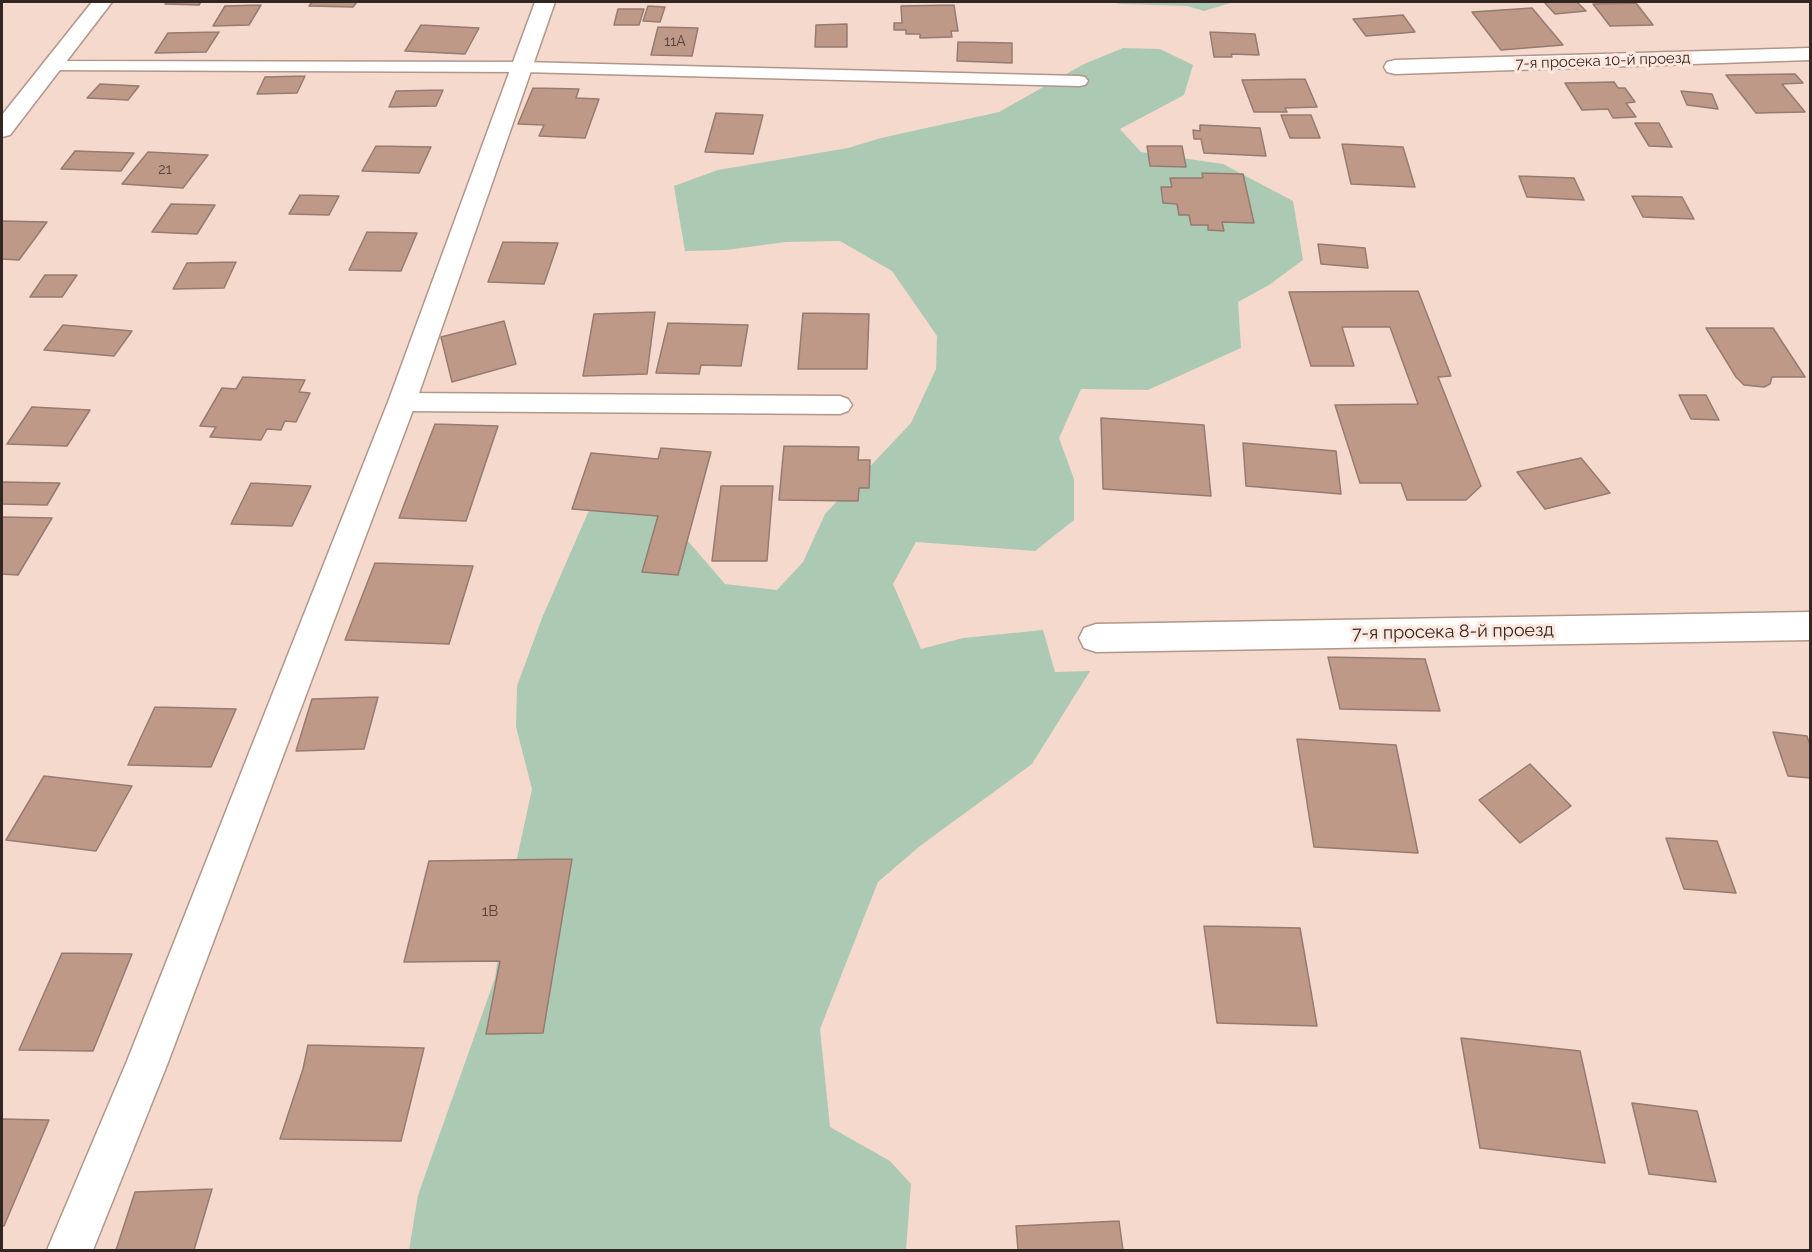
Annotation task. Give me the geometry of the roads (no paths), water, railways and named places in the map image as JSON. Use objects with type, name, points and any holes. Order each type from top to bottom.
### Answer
[{"type":"street","points":[[2,130],[102,2]]},
{"type":"street","points":[[70,1251],[146,1065],[402,402],[545,2]]},
{"type":"street","name":"7-я просека 10-й проезд","points":[[1395,67],[1810,54]]},
{"type":"street","name":"7-я просека 8-й проезд","points":[[1096,638],[1810,626]]},
{"type":"lane","points":[[53,66],[522,67],[1079,81]]},
{"type":"lane","points":[[402,402],[840,405]]}]
